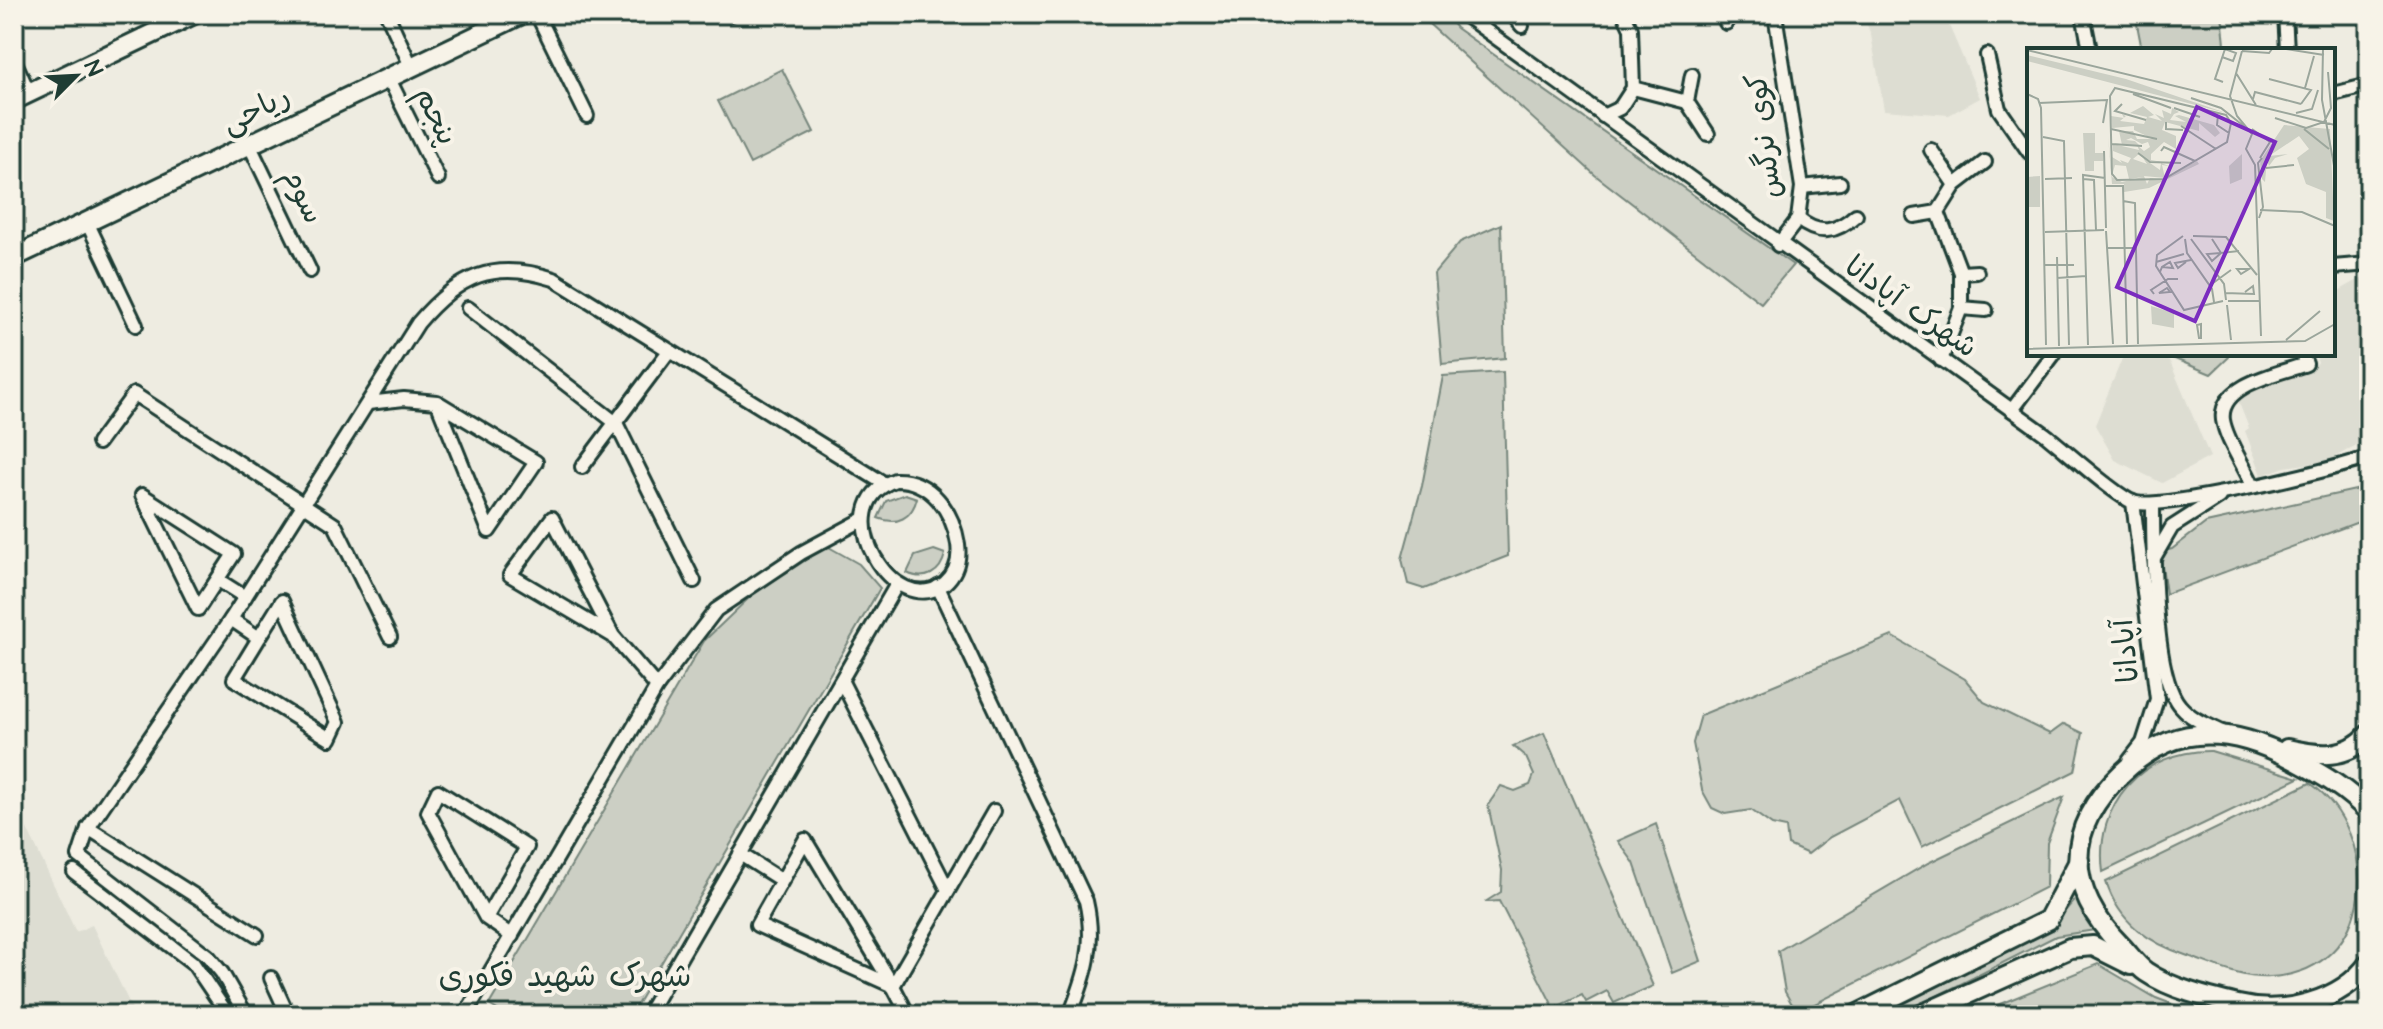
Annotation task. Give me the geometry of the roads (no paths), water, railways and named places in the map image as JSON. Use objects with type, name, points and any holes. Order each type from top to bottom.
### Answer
[{"type":"main road","points":[[22,96],[194,14]]},
{"type":"main road","name":"ریاحی","points":[[14,257],[524,14]]},
{"type":"main road","points":[[1860,1014],[2048,920],[2079,860],[2086,816],[2112,782],[2139,757],[2163,744],[2196,735],[2232,736],[2319,756],[2342,753],[2369,734]]},
{"type":"main road","points":[[2266,745],[2327,776],[2369,812]]},
{"type":"main road","points":[[2079,860],[2085,892],[2099,921],[2146,972]]},
{"type":"main road","points":[[1921,1015],[2070,948],[2093,946],[2146,972],[2240,1006],[2276,1008],[2336,993],[2359,977],[2369,963]]},
{"type":"street","points":[[387,14],[411,66]]},
{"type":"street","points":[[524,14],[587,116]]},
{"type":"street","name":"شهرک آپادانا","points":[[1463,14],[1479,19],[1603,116],[1778,245],[2012,410],[2133,502]]},
{"type":"street","points":[[1512,14],[1522,26]]},
{"type":"street","points":[[1603,116],[1620,108],[1633,88],[1631,29],[1624,14]]},
{"type":"street","name":"کوی نرگس","points":[[1775,14],[1802,187],[1798,219],[1778,245]]},
{"type":"street","points":[[2083,14],[2090,48]]},
{"type":"street","points":[[2285,14],[2287,48]]},
{"type":"street","points":[[1987,55],[1999,109],[2027,149]]},
{"type":"street","points":[[14,60],[22,96]]},
{"type":"street","points":[[1687,102],[1692,75]]},
{"type":"street","name":"پنجم","points":[[388,77],[438,178]]},
{"type":"street","points":[[2335,94],[2369,85]]},
{"type":"street","points":[[1633,88],[1687,102],[1708,134]]},
{"type":"street","name":"سوم","points":[[249,144],[310,271]]},
{"type":"street","points":[[1931,150],[1955,185]]},
{"type":"street","points":[[1914,216],[1938,212],[1955,185],[1985,162]]},
{"type":"street","points":[[1802,187],[1840,183]]},
{"type":"street","points":[[1938,212],[1961,273],[1961,308],[1941,360]]},
{"type":"street","points":[[1798,219],[1813,231],[1829,231],[1844,226],[1856,215]]},
{"type":"street","points":[[87,222],[136,325]]},
{"type":"street","points":[[2335,263],[2369,264]]},
{"type":"street","points":[[246,1015],[208,956],[79,856],[88,828],[231,619],[418,323],[441,296],[468,277],[506,270],[532,272],[554,279],[885,484]]},
{"type":"street","points":[[1961,273],[1977,272]]},
{"type":"street","points":[[468,308],[616,423],[694,581]]},
{"type":"street","points":[[1961,308],[1986,310]]},
{"type":"street","points":[[582,467],[669,351]]},
{"type":"street","points":[[2012,410],[2052,356]]},
{"type":"street","points":[[2252,484],[2223,420],[2227,401],[2240,389],[2306,364],[2303,356]]},
{"type":"street","points":[[98,443],[134,394],[335,525],[390,637]]},
{"type":"street","points":[[368,403],[404,399],[437,402],[536,462],[489,531],[437,402]]},
{"type":"street","points":[[2153,560],[2172,527],[2229,493],[2252,484],[2369,457]]},
{"type":"street","points":[[906,480],[917,482],[935,497],[949,516],[957,539],[958,563],[954,573],[938,587],[917,591],[897,584],[874,555],[864,519],[870,499],[885,484],[906,480]]},
{"type":"street","points":[[2133,502],[2153,504],[2229,493]]},
{"type":"street","points":[[142,495],[234,554],[218,580],[198,609],[142,495]]},
{"type":"street","name":"آپادانا","points":[[2112,782],[2143,743],[2157,699],[2133,502]]},
{"type":"street","name":"آپادانا","points":[[2153,504],[2153,560],[2166,683],[2179,706],[2232,736]]},
{"type":"street","points":[[613,636],[510,575],[552,518],[613,636],[657,687]]},
{"type":"street","points":[[468,1014],[657,687],[716,610],[801,553],[864,519]]},
{"type":"street","points":[[218,580],[245,597]]},
{"type":"street","points":[[647,1015],[897,584]]},
{"type":"street","points":[[938,587],[1086,901],[1092,926],[1090,962],[1070,1015]]},
{"type":"street","points":[[282,601],[338,722],[330,739],[234,679],[259,638],[282,601]]},
{"type":"street","points":[[231,619],[259,638]]},
{"type":"street","points":[[842,682],[948,890]]},
{"type":"street","points":[[486,918],[527,847],[438,791],[428,812],[486,918],[512,936]]},
{"type":"street","points":[[893,986],[994,811]]},
{"type":"street","points":[[88,828],[257,935]]},
{"type":"street","points":[[893,986],[757,925],[805,840],[893,986],[908,1015]]},
{"type":"street","points":[[740,854],[781,880]]},
{"type":"street","points":[[74,872],[193,963],[228,1015]]},
{"type":"street","points":[[271,978],[288,1015]]},
{"type":"district","name":"شهرک شهید فکوری","points":[[565,976]]}]
